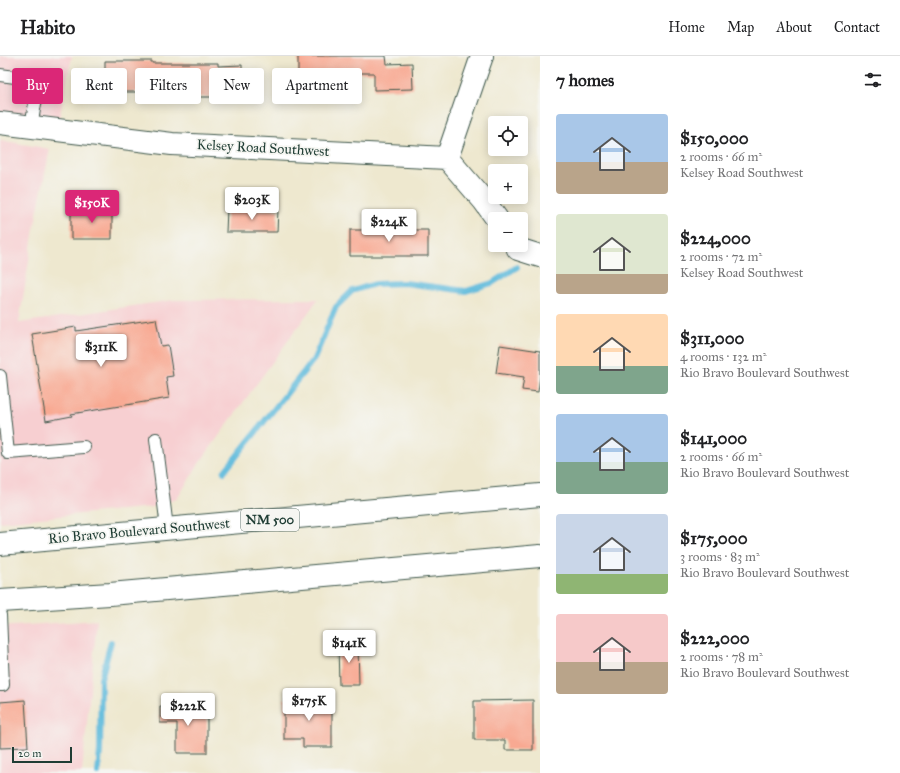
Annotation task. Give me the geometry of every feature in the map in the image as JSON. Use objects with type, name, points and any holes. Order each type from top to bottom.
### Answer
[{"type":"main road","points":[[482,56],[447,158],[492,212]]},
{"type":"main road","name":"Kelsey Road Southwest","points":[[0,123],[172,144],[447,158]]},
{"type":"main road","points":[[528,252],[540,256]]},
{"type":"main road","name":"Rio Bravo Boulevard Southwest","points":[[0,544],[540,495]]},
{"type":"main road","points":[[0,602],[110,594],[540,556]]},
{"type":"main road","points":[[0,615],[110,594]]},
{"type":"lane","points":[[0,75],[23,78],[34,83],[37,92],[31,127]]},
{"type":"lane","points":[[0,376],[8,453],[84,446]]},
{"type":"lane","points":[[156,439],[167,528]]},
{"type":"lane","points":[[0,615],[3,685],[0,685]]},
{"type":"shaded area","points":[[0,56],[72,56],[63,100],[63,68],[12,68],[12,104],[62,104],[58,124],[0,115]]},
{"type":"shaded area","points":[[0,140],[50,149],[34,229],[19,323],[173,300],[318,299],[198,465],[177,499],[152,507],[0,522]]},
{"type":"shaded area","points":[[97,620],[82,773],[0,773],[0,627]]},
{"type":"building","points":[[298,56],[386,56],[387,64],[412,63],[413,89],[374,90],[374,73],[362,73],[362,68],[298,68]]},
{"type":"building","points":[[105,61],[218,63],[218,66],[242,65],[242,68],[209,68],[209,97],[201,97],[201,68],[135,68],[135,92],[127,92],[127,68],[105,68]]},
{"type":"building","points":[[71,209],[112,209],[112,239],[71,239]]},
{"type":"building","points":[[227,209],[278,210],[277,232],[226,232]]},
{"type":"building","points":[[350,230],[428,230],[428,256],[350,256]]},
{"type":"building","points":[[156,319],[161,346],[168,345],[173,376],[166,377],[169,398],[71,414],[72,416],[46,421],[32,334],[76,327],[76,331]]},
{"type":"building","points":[[500,345],[540,351],[540,376],[538,392],[522,390],[524,377],[496,373]]},
{"type":"building","points":[[358,643],[359,685],[339,685],[338,644]]},
{"type":"building","points":[[284,699],[332,699],[332,747],[303,747],[303,739],[284,739]]},
{"type":"building","points":[[25,700],[28,747],[0,748],[0,702]]},
{"type":"building","points":[[533,700],[533,750],[505,750],[505,740],[474,740],[474,701]]},
{"type":"building","points":[[160,706],[207,706],[207,753],[177,753],[177,723],[160,723]]},
{"type":"waterway","points":[[224,472],[314,359],[336,307],[352,291],[375,284],[405,283],[466,291],[492,283],[517,267]]},
{"type":"waterway","points":[[98,773],[100,751],[101,679],[111,642]]}]
